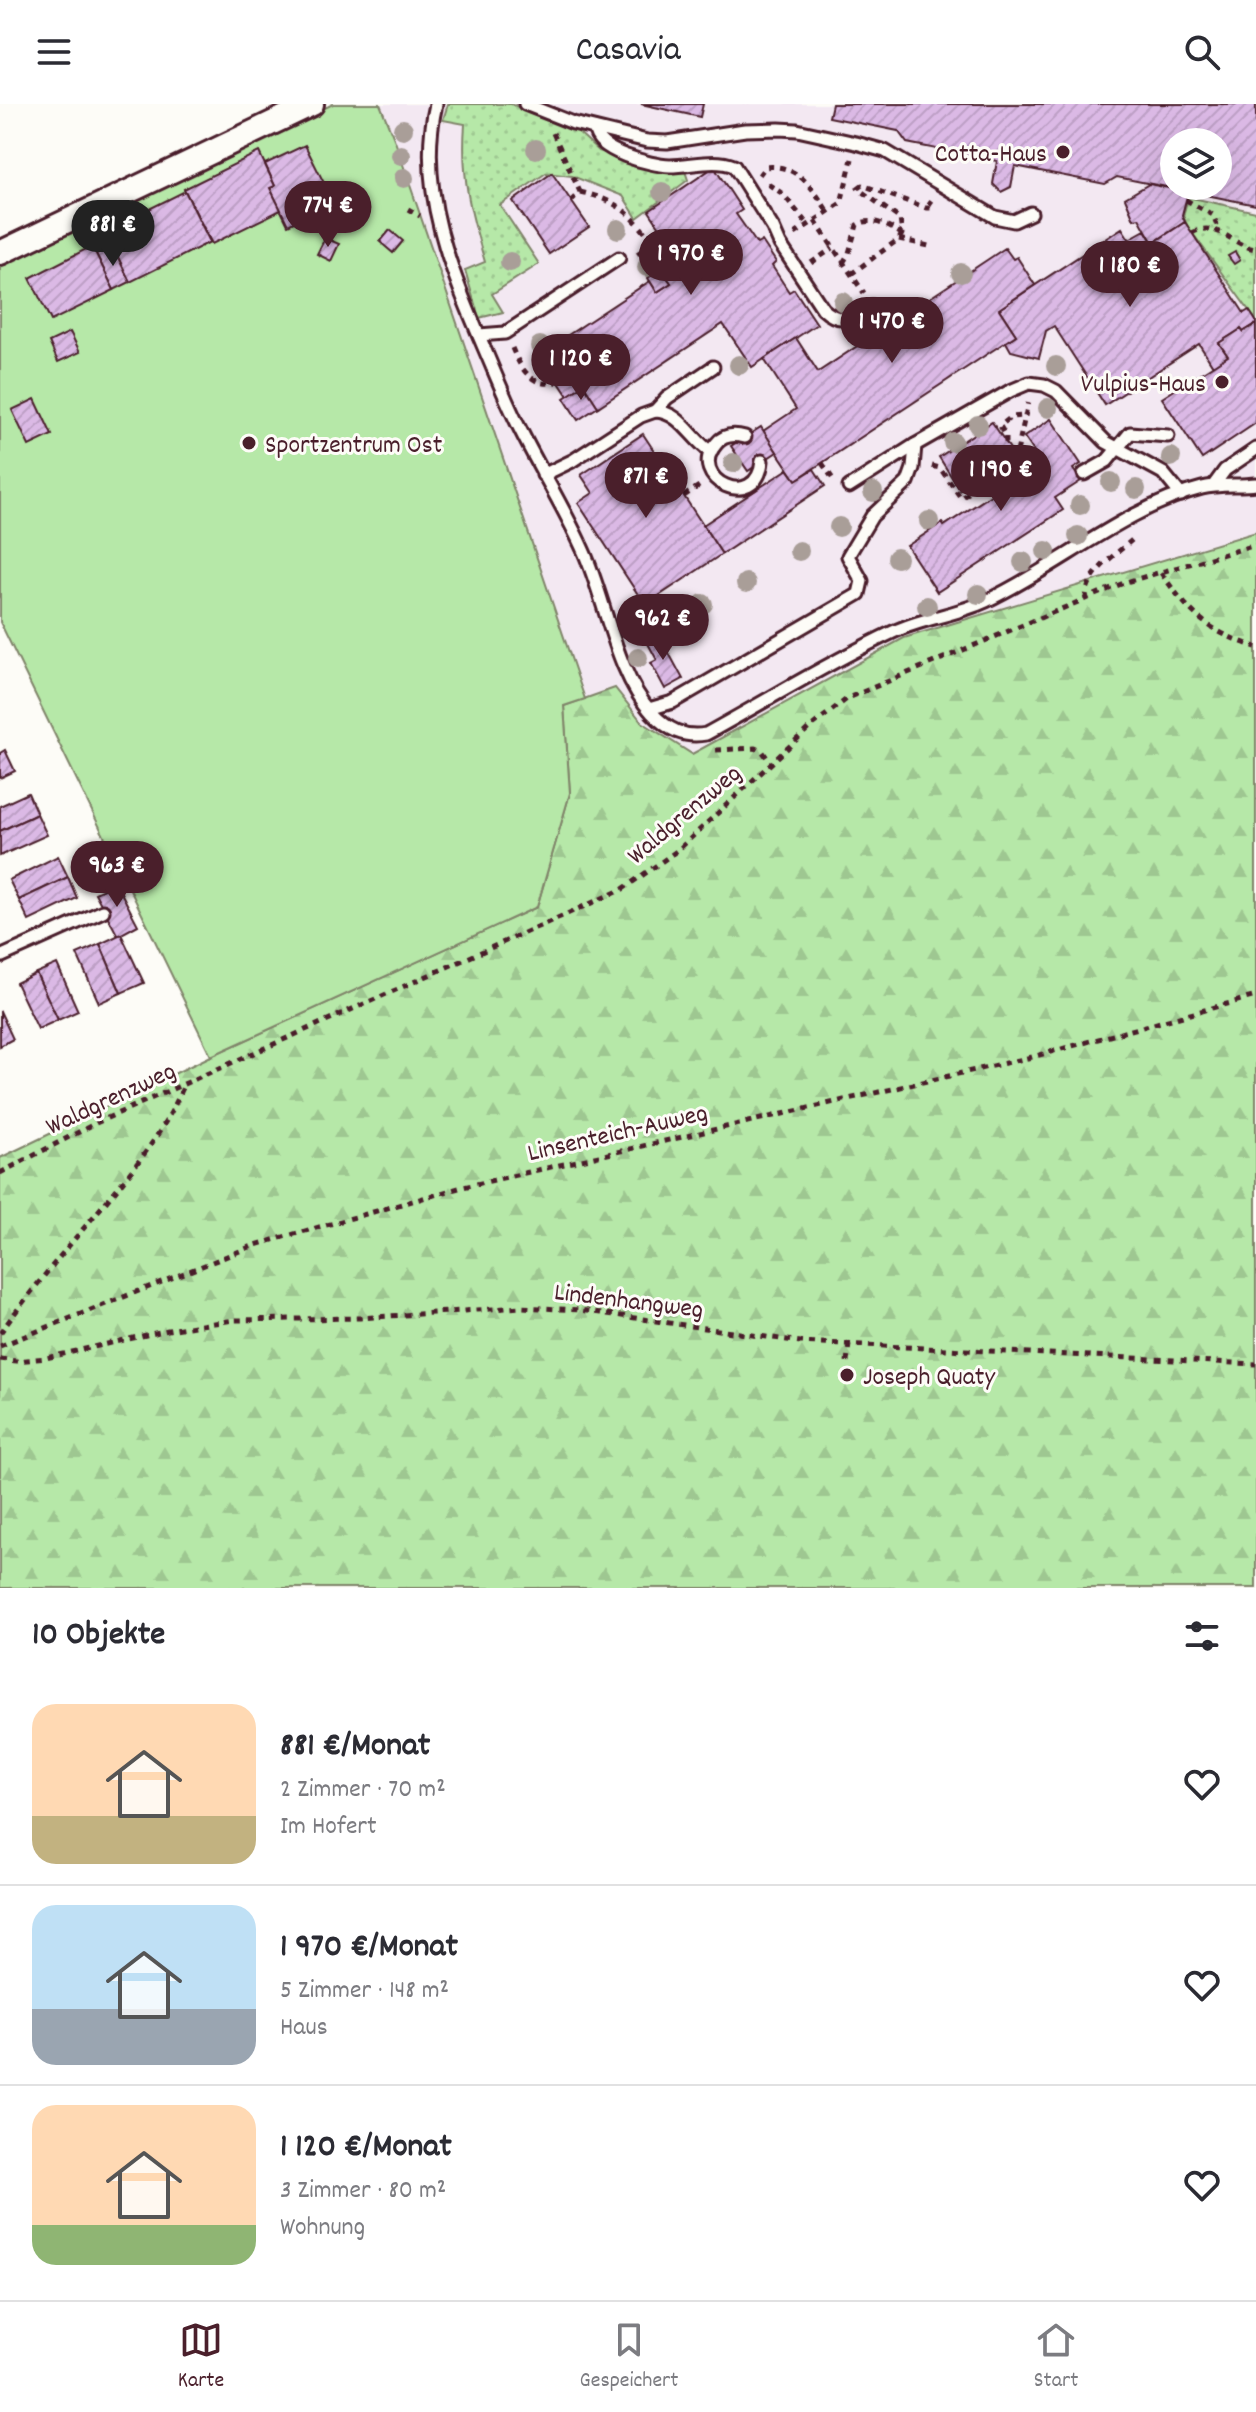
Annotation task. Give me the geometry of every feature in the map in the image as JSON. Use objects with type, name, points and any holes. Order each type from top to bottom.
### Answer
[{"type":"street","points":[[0,253],[312,104]]},
{"type":"lane","points":[[436,104],[429,169],[450,260],[520,429],[585,555],[626,670],[649,709],[674,731],[696,736],[706,734],[895,631],[983,602],[1018,585],[1117,525],[1181,495],[1214,485],[1232,487],[1256,484]]},
{"type":"lane","points":[[525,104],[595,129],[647,141],[667,142],[745,130],[797,130],[885,151],[995,217],[1014,221],[1031,213]]},
{"type":"lane","points":[[595,129],[599,142],[615,151],[654,164],[724,163],[734,166],[780,244],[829,314],[842,319],[850,318],[872,306]]},
{"type":"lane","points":[[479,335],[505,333],[619,258]]},
{"type":"lane","points":[[543,475],[572,461],[641,416],[655,411],[667,398],[713,367]]},
{"type":"lane","points":[[849,487],[915,445],[1029,383],[1056,391],[1099,435],[1117,449],[1163,473],[1181,495]]},
{"type":"lane","points":[[655,411],[674,416],[698,444],[711,452]]},
{"type":"lane","points":[[1084,474],[1107,461],[1130,433],[1168,436]]},
{"type":"lane","points":[[745,437],[733,435],[716,444],[711,452],[709,467],[713,476],[720,484],[730,488],[746,487],[755,481],[762,461]]},
{"type":"lane","points":[[649,709],[673,702],[859,594],[862,581],[848,556],[872,516],[908,482],[915,445]]},
{"type":"lane","points":[[1214,485],[1225,470],[1256,449]]},
{"type":"lane","points":[[0,941],[3,956],[103,911]]},
{"type":"path","points":[[551,128],[580,192],[605,199],[627,211],[667,265]]},
{"type":"path","points":[[780,244],[841,203],[852,158]]},
{"type":"path","points":[[808,225],[783,194],[758,176],[765,167],[775,166],[799,174],[809,183],[828,212]]},
{"type":"path","points":[[900,236],[900,219],[858,188],[862,185],[932,208],[932,204],[920,195]]},
{"type":"path","points":[[571,201],[580,192]]},
{"type":"path","points":[[1186,200],[1213,215],[1219,231]]},
{"type":"path","points":[[815,221],[872,306]]},
{"type":"path","points":[[843,263],[857,225],[863,222],[884,224],[900,236],[929,246]]},
{"type":"path","points":[[1192,233],[1208,227],[1248,248],[1256,249]]},
{"type":"path","points":[[851,274],[900,236]]},
{"type":"path","points":[[505,333],[530,378],[543,384],[556,382]]},
{"type":"path","points":[[936,467],[940,468],[961,498],[1015,461],[1024,416],[1035,384]]},
{"type":"path","points":[[1006,443],[1000,426],[1011,417],[1024,416]]},
{"type":"path","points":[[1086,600],[1086,590],[1095,573],[1138,534],[1153,507]]},
{"type":"path","name":"Waldgrenzweg","points":[[0,1173],[96,1123],[623,889],[678,850],[809,728],[848,698],[1126,582],[1256,545]]},
{"type":"path","points":[[1161,573],[1188,609],[1208,627],[1256,647]]},
{"type":"path","points":[[696,736],[708,748],[719,751],[755,748],[763,752],[771,763]]},
{"type":"path","name":"Linsenteich-Auweg","points":[[0,1346],[255,1245],[459,1188],[1032,1057],[1256,996]]},
{"type":"path","points":[[0,1333],[145,1154],[169,1116],[184,1084]]},
{"type":"path","name":"Lindenhangweg","points":[[0,1359],[46,1358],[168,1330],[234,1320],[360,1318],[521,1307],[580,1310],[801,1342],[1256,1364]]},
{"type":"path","points":[[847,1362],[849,1344]]},
{"type":"shaded area","points":[[380,104],[1256,104],[1256,532],[904,638],[691,754],[642,722],[615,688],[585,699]]},
{"type":"green space","name":"Sportzentrum Ost","points":[[333,104],[380,104],[585,699],[564,706],[570,793],[537,907],[211,1056],[0,622],[0,264]]},
{"type":"green space","points":[[448,104],[511,104],[575,129],[599,151],[660,170],[685,171],[688,180],[637,218],[623,196],[572,176],[546,173],[500,205],[539,264],[492,294],[503,312],[479,318],[465,270],[485,262],[468,194],[464,161],[465,124],[443,120]]},
{"type":"green space","points":[[1187,200],[1202,200],[1256,212],[1256,320],[1188,227],[1183,216]]},
{"type":"green space","points":[[1256,532],[1256,1588],[0,1588],[0,1158],[211,1056],[537,907],[570,793],[564,706],[615,688],[642,722],[692,754],[904,638]]},
{"type":"building","points":[[641,104],[703,104],[700,117]]},
{"type":"building","name":"Cotta-Haus","points":[[832,104],[1256,104],[1256,205],[1231,200],[1232,128],[1160,128],[1160,186],[1117,177],[1105,184],[1015,166],[1011,187],[1001,192],[993,184],[997,161],[907,143],[898,131],[829,117]]},
{"type":"building","points":[[305,145],[324,183],[319,186],[329,205],[288,225],[270,188],[275,186],[265,164]]},
{"type":"building","points":[[259,152],[275,186],[270,188],[281,210],[212,244],[184,189]]},
{"type":"building","points":[[714,167],[742,210],[736,214],[757,244],[762,241],[776,262],[772,266],[789,292],[794,289],[817,324],[752,367],[723,324],[598,407],[556,343],[650,281],[657,292],[671,283],[663,272],[674,265],[682,276],[689,271],[649,211]]},
{"type":"building","points":[[552,173],[589,227],[549,254],[513,201]]},
{"type":"building","points":[[1149,184],[1160,186],[1160,200],[1186,200],[1182,215],[1185,222],[1153,243],[1139,218],[1134,219],[1125,198]]},
{"type":"building","points":[[185,191],[210,242],[130,282],[105,231]]},
{"type":"building","points":[[1185,222],[1244,313],[1249,310],[1256,321],[1243,332],[1241,329],[1219,343],[1228,356],[1213,366],[1199,344],[1105,405],[1054,326],[1046,331],[1039,358],[1011,351],[1006,342],[1016,335],[999,309],[1122,228],[1129,239],[1145,230],[1153,243]]},
{"type":"building","points":[[390,230],[403,241],[393,253],[380,242]]},
{"type":"building","points":[[325,238],[339,244],[331,261],[317,254]]},
{"type":"building","points":[[112,245],[130,282],[114,290],[96,254]]},
{"type":"building","points":[[92,246],[114,290],[51,321],[30,278]]},
{"type":"building","points":[[1005,248],[1013,259],[1017,257],[1035,285],[999,309],[1016,335],[796,480],[763,431],[796,409],[764,359],[796,338],[818,372]]},
{"type":"building","points":[[1235,252],[1240,260],[1234,264],[1228,256]]},
{"type":"building","points":[[680,257],[689,271],[682,276],[674,265],[669,268],[663,272],[671,283],[657,292],[648,278]]},
{"type":"building","name":"Vulpius-Haus","points":[[1256,324],[1256,423],[1202,459],[1162,398],[1228,356],[1219,343],[1241,329],[1243,332]]},
{"type":"building","points":[[70,332],[80,352],[58,362],[49,342]]},
{"type":"building","points":[[574,370],[584,385],[568,396],[558,381]]},
{"type":"building","points":[[584,385],[598,407],[578,420],[564,398]]},
{"type":"building","points":[[35,399],[52,435],[29,446],[12,410]]},
{"type":"building","points":[[1051,419],[1081,464],[1073,469],[1081,481],[1055,498],[1063,510],[937,592],[907,546],[942,523],[944,526],[1041,462],[1024,437]]},
{"type":"building","points":[[992,422],[1014,455],[960,490],[939,457]]},
{"type":"building","points":[[761,427],[777,452],[748,471],[731,446]]},
{"type":"building","points":[[643,434],[722,554],[645,605],[578,503],[593,493],[581,475]]},
{"type":"building","points":[[788,469],[796,480],[814,469],[825,486],[722,554],[703,525]]},
{"type":"building","points":[[657,631],[683,679],[665,689],[651,663],[657,660],[645,638]]},
{"type":"building","points":[[5,750],[15,771],[0,778],[0,753]]},
{"type":"building","points":[[28,793],[37,814],[0,831],[0,806]]},
{"type":"building","points":[[37,814],[47,835],[0,856],[0,831]]},
{"type":"building","points":[[58,856],[68,877],[19,900],[9,880]]},
{"type":"building","points":[[68,877],[77,898],[29,921],[19,900]]},
{"type":"building","points":[[116,883],[138,925],[118,936],[95,893]]},
{"type":"building","points":[[121,934],[144,983],[121,993],[100,944]]},
{"type":"building","points":[[100,944],[121,993],[99,1003],[77,954]]},
{"type":"building","points":[[57,964],[78,1011],[58,1020],[36,973]]},
{"type":"building","points":[[36,973],[58,1020],[38,1029],[16,983]]},
{"type":"building","points":[[0,1011],[13,1039],[0,1046]]},
{"type":"place","name":"Cotta-Haus","points":[[1063,152]]},
{"type":"place","name":"Vulpius-Haus","points":[[1222,382]]},
{"type":"place","name":"Sportzentrum Ost","points":[[249,443]]},
{"type":"place","name":"Joseph Quaty","points":[[847,1375]]}]
